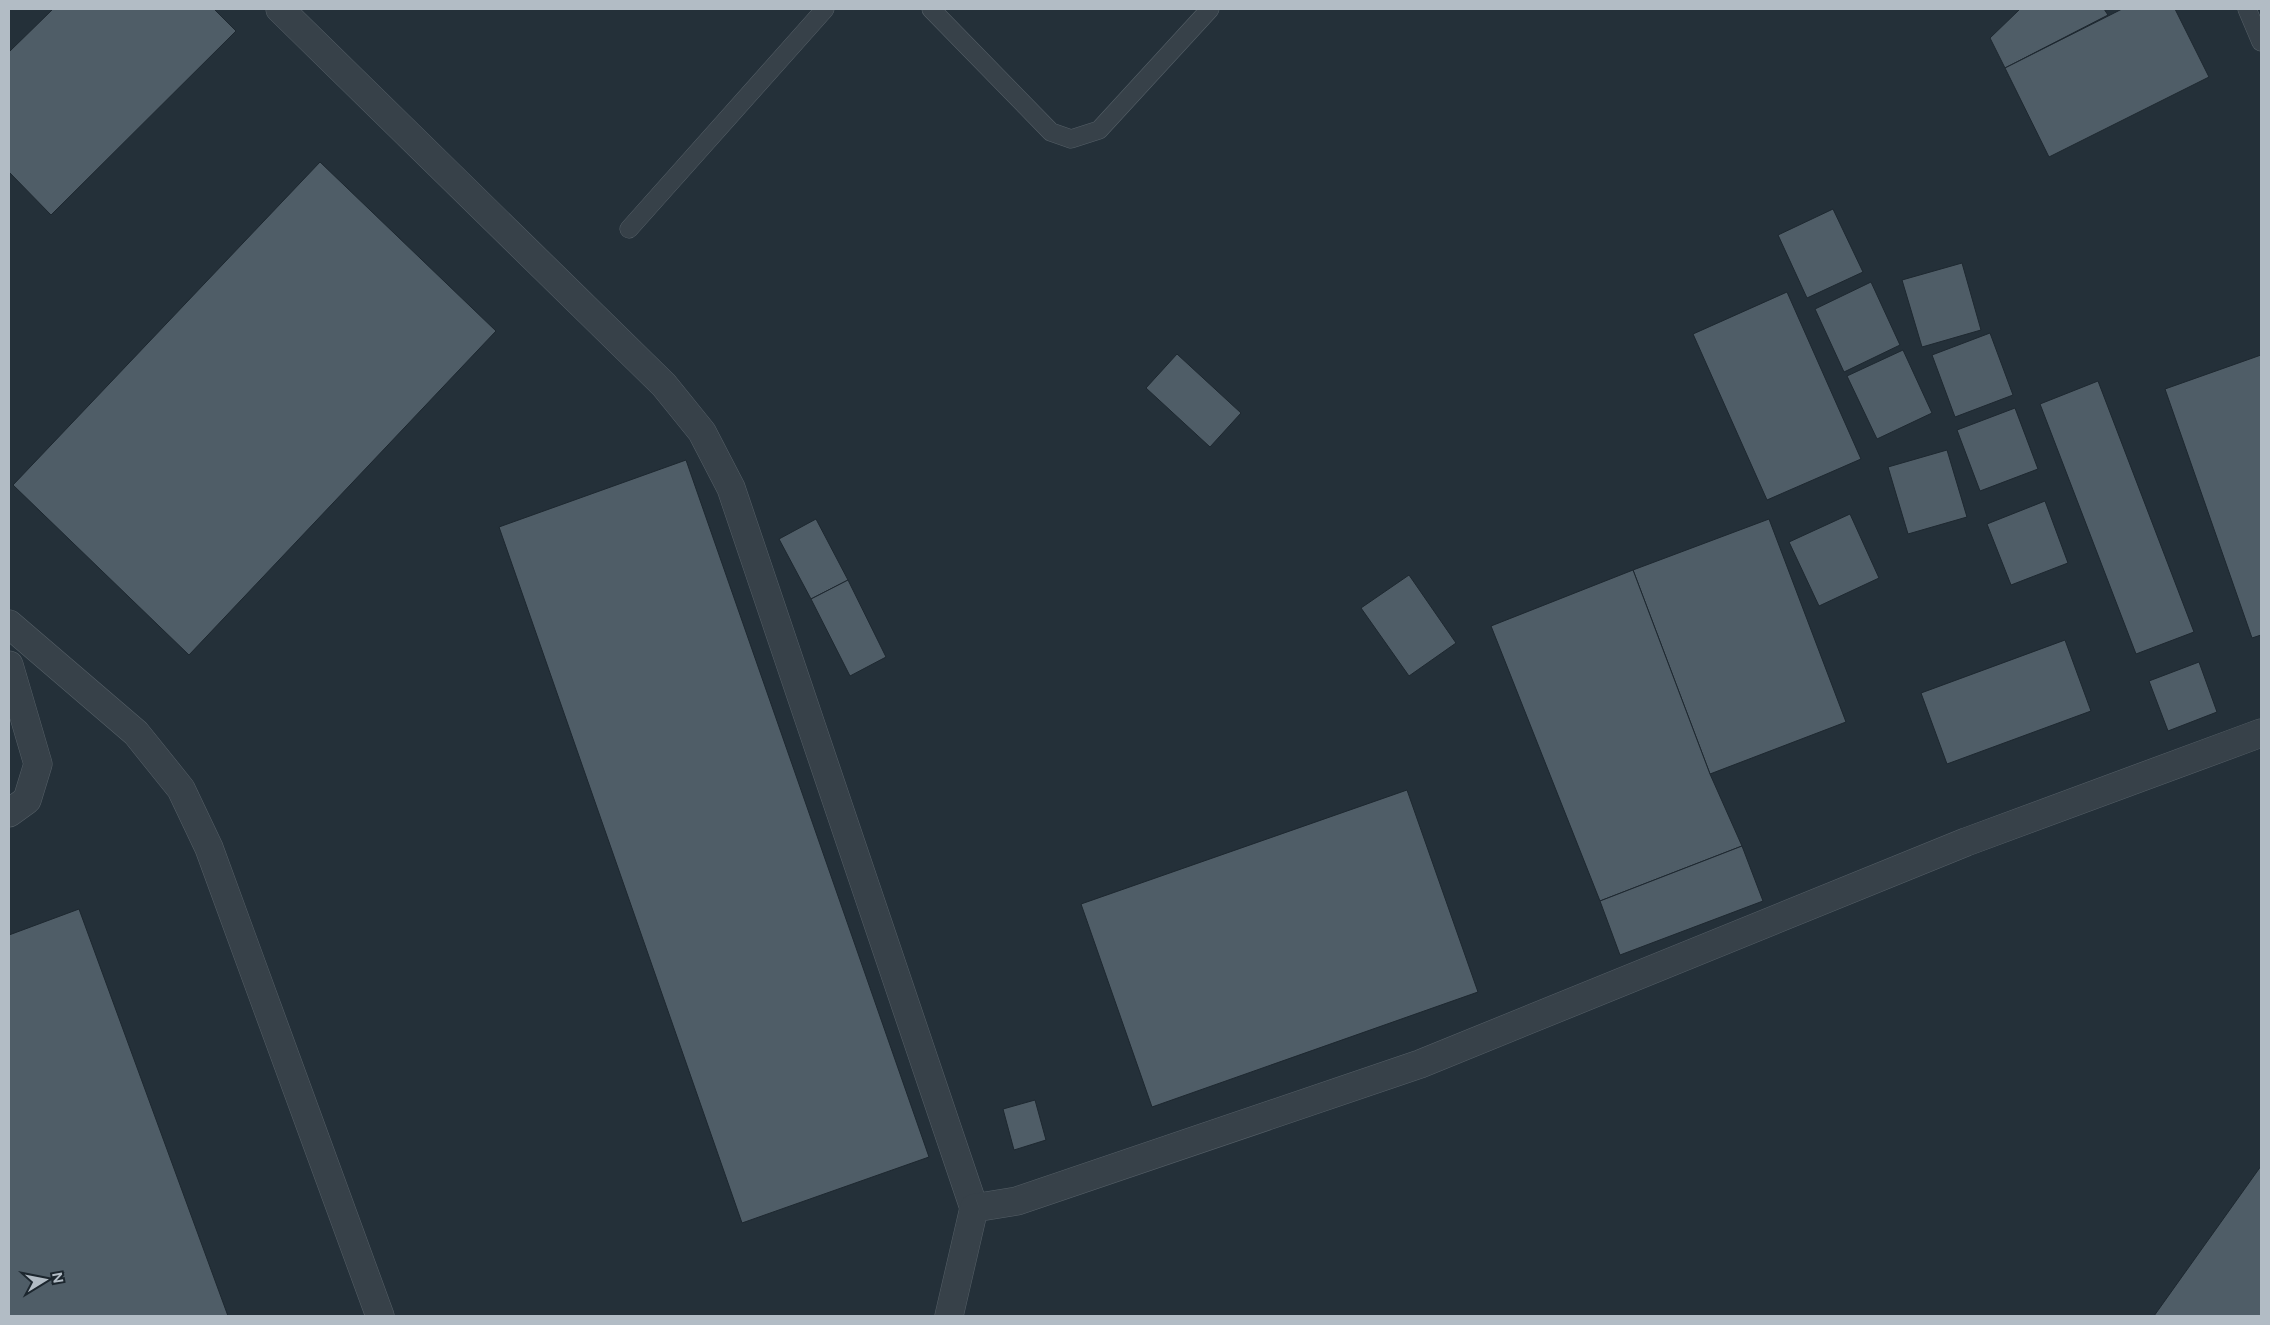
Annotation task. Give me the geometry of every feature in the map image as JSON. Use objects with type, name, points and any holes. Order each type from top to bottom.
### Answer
[{"type":"street","points":[[280,9],[664,385],[702,432],[731,488],[974,1208],[949,1316]]},
{"type":"street","points":[[9,624],[136,733],[181,789],[209,848],[380,1316]]},
{"type":"street","points":[[9,665],[38,764],[27,800],[9,813]]},
{"type":"street","points":[[974,1208],[1017,1201],[1420,1064],[1966,842],[2261,733]]},
{"type":"lane","points":[[630,230],[825,9]]},
{"type":"lane","points":[[931,9],[1051,132],[1071,139],[1099,130],[1210,9]]},
{"type":"lane","points":[[2247,9],[2261,42]]},
{"type":"building","points":[[53,9],[214,9],[236,31],[51,215],[9,172],[9,52]]},
{"type":"building","points":[[2020,9],[2104,9],[2108,15],[2005,68],[1990,38]]},
{"type":"building","points":[[2122,9],[2175,9],[2209,77],[2049,157],[2005,68]]},
{"type":"building","points":[[320,162],[496,331],[189,655],[13,485]]},
{"type":"building","points":[[1833,209],[1863,272],[1807,298],[1778,235]]},
{"type":"building","points":[[1962,263],[1981,330],[1922,347],[1902,280]]},
{"type":"building","points":[[1871,282],[1900,345],[1844,372],[1815,309]]},
{"type":"building","points":[[1787,292],[1861,459],[1767,500],[1693,334]]},
{"type":"building","points":[[1990,333],[2013,395],[1955,417],[1932,355]]},
{"type":"building","points":[[1903,350],[1932,413],[1877,439],[1847,376]]},
{"type":"building","points":[[1177,354],[1241,413],[1210,447],[1146,388]]},
{"type":"building","points":[[2261,355],[2261,635],[2252,638],[2165,389]]},
{"type":"building","points":[[2098,381],[2194,632],[2136,654],[2040,404]]},
{"type":"building","points":[[2015,408],[2038,469],[1980,491],[1957,430]]},
{"type":"building","points":[[1947,450],[1967,517],[1908,534],[1888,467]]},
{"type":"building","points":[[686,460],[929,1157],[742,1223],[499,527]]},
{"type":"building","points":[[2045,501],[2068,563],[2011,585],[1987,524]]},
{"type":"building","points":[[1850,514],[1879,578],[1819,606],[1789,542]]},
{"type":"building","points":[[816,519],[848,580],[811,599],[779,539]]},
{"type":"building","points":[[1769,519],[1846,722],[1710,774],[1633,570]]},
{"type":"building","points":[[1633,570],[1710,774],[1742,846],[1600,901],[1491,626]]},
{"type":"building","points":[[1409,575],[1456,643],[1409,676],[1361,608]]},
{"type":"building","points":[[848,580],[886,657],[850,676],[811,599]]},
{"type":"building","points":[[2065,640],[2091,711],[1947,764],[1921,693]]},
{"type":"building","points":[[2199,662],[2217,712],[2168,731],[2149,681]]},
{"type":"building","points":[[1407,790],[1478,992],[1152,1107],[1081,904]]},
{"type":"building","points":[[1742,846],[1763,901],[1620,955],[1600,901]]},
{"type":"building","points":[[79,909],[228,1316],[9,1316],[9,935]]},
{"type":"building","points":[[1035,1100],[1046,1140],[1014,1150],[1003,1109]]},
{"type":"building","points":[[2261,1166],[2261,1316],[2154,1316]]}]
